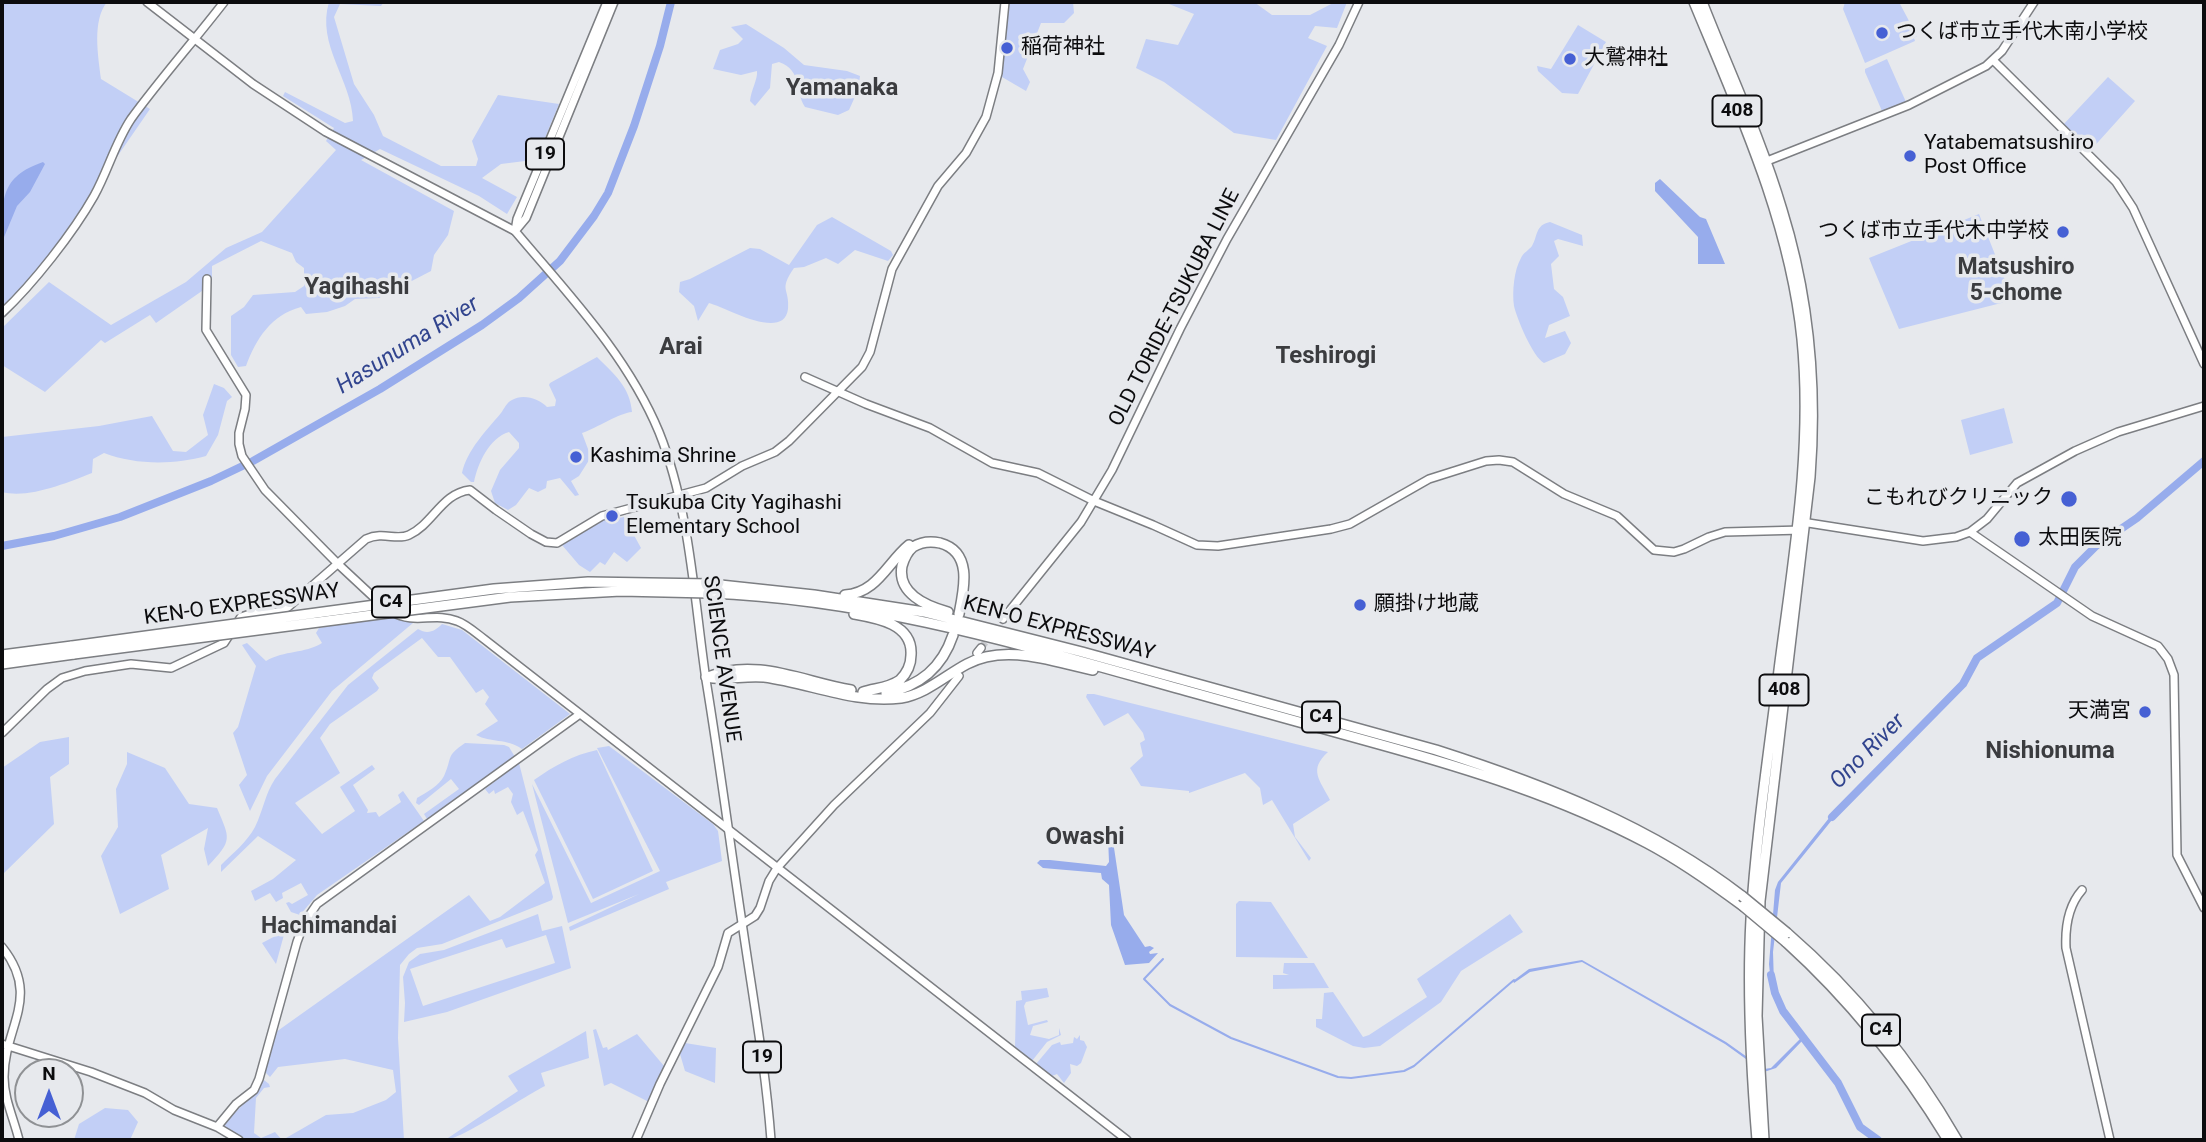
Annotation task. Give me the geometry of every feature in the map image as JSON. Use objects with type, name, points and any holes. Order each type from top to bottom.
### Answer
[{"type":"highway","name":"408","points":[[1694,2],[1762,164]]},
{"type":"highway","name":"408","points":[[1702,2],[1762,164],[1789,259],[1802,339],[1806,424],[1800,526],[1759,913],[1757,1016],[1764,1140]]},
{"type":"highway","name":"408","points":[[1757,1140],[1750,1018],[1751,918],[1763,804],[1800,526]]},
{"type":"highway","points":[[746,587],[856,594],[873,585],[907,546],[922,538],[932,537],[950,541],[957,547],[967,562],[969,584],[961,614],[965,578],[961,560],[949,547],[940,543],[922,543],[905,557],[902,569],[908,590],[921,603],[1049,639],[1083,652]]},
{"type":"highway","name":"KEN-O EXPRESSWAY","points":[[2,655],[73,650],[510,597],[621,591],[746,587],[924,612],[1083,652],[1436,750],[1534,783],[1622,821],[1681,854],[1825,967],[1891,1042],[1920,1081],[1957,1140]]},
{"type":"highway","name":"KEN-O EXPRESSWAY","points":[[710,588],[865,610],[963,629],[1456,765],[1545,796],[1649,844],[1742,901]]},
{"type":"highway","points":[[814,602],[824,608],[886,622],[901,630],[909,642],[909,666],[900,679],[884,688],[863,692]]},
{"type":"highway","points":[[706,677],[719,672],[755,669],[863,692],[891,692],[908,688],[925,678],[945,656],[956,635],[946,661],[934,675],[921,686],[895,697]]},
{"type":"highway","name":"KEN-O EXPRESSWAY","points":[[2,664],[73,650]]},
{"type":"highway","points":[[706,677],[720,680],[746,676],[767,678],[852,696],[900,698],[925,689],[971,662],[1002,655],[1038,659],[1170,686]]},
{"type":"highway","name":"KEN-O EXPRESSWAY","points":[[1787,937],[1870,1028],[1914,1085],[1948,1140]]},
{"type":"street","points":[[147,2],[253,84],[326,132],[515,230]]},
{"type":"street","points":[[2,313],[29,285],[85,210],[131,120],[224,2]]},
{"type":"street","name":"19","points":[[515,230],[517,219],[607,2]]},
{"type":"street","name":"19","points":[[515,230],[526,218],[614,2]]},
{"type":"street","points":[[2,733],[62,678],[85,671],[131,664],[171,668],[182,665],[229,639],[241,617],[253,613],[278,612],[296,602],[366,539],[384,534],[402,537],[411,534],[447,499],[460,491],[470,490],[531,534],[551,543],[563,540],[602,516],[706,488],[742,466],[775,452],[862,367],[870,352],[885,288],[904,246],[938,186],[965,152],[986,117],[998,73],[1005,2]]},
{"type":"street","name":"OLD TORIDE-TSUKUBA LINE","points":[[1003,619],[1081,522],[1112,470],[1227,239],[1339,45],[1359,2]]},
{"type":"street","points":[[1762,164],[1909,105],[1993,61],[2034,2]]},
{"type":"street","points":[[1993,61],[2116,182],[2133,208],[2204,363]]},
{"type":"street","name":"SCIENCE AVENUE","points":[[515,230],[610,346],[635,384],[659,432],[678,497],[743,925],[771,1140]]},
{"type":"street","points":[[207,279],[206,330],[246,395],[239,433],[242,456],[265,490],[338,564],[393,613],[406,619],[447,619],[462,623],[1127,1140]]},
{"type":"street","points":[[805,377],[930,428],[992,463],[1038,473],[1094,501],[1197,545],[1218,546],[1350,524],[1429,479],[1486,461],[1499,460],[1513,462],[1564,494],[1617,516],[1654,550],[1684,550],[1725,531],[1800,526],[1923,541],[1944,540],[1970,532],[1990,515],[2017,483],[2075,451],[2118,432],[2204,406]]},
{"type":"street","points":[[1970,532],[2092,616],[2149,641],[2163,652],[2172,666],[2177,743],[2178,855],[2204,908]]},
{"type":"street","points":[[636,1140],[660,1084],[718,967],[725,937],[758,912],[769,881],[778,868],[834,805],[930,713],[959,676]]},
{"type":"street","points":[[217,1127],[236,1104],[254,1090],[259,1080],[296,942],[304,923],[317,904],[580,714]]},
{"type":"street","points":[[2082,890],[2073,903],[2067,921],[2066,948],[2110,1140]]},
{"type":"street","points":[[2,947],[14,966],[20,994],[18,1016],[5,1045],[4,1066],[4,1087],[19,1140]]},
{"type":"street","points":[[5,1045],[91,1072],[145,1093],[174,1110],[217,1127],[239,1140]]},
{"type":"shaded area","points":[[2,2],[107,2],[102,10],[98,28],[101,79],[150,109],[61,238],[2,310]]},
{"type":"shaded area","points":[[329,2],[384,2],[381,6],[340,4],[334,17],[354,84],[374,115],[383,136],[441,166],[476,166],[478,159],[472,141],[498,95],[559,104],[545,138],[525,161],[501,164],[482,178],[517,197],[507,214],[479,196],[380,149],[361,160],[454,211],[448,235],[434,255],[431,271],[379,298],[355,299],[345,306],[327,312],[306,314],[301,307],[290,311],[266,329],[246,366],[238,367],[231,355],[231,316],[244,307],[253,295],[295,292],[304,286],[304,268],[296,262],[292,253],[261,241],[212,266],[212,284],[156,323],[150,315],[105,343],[101,340],[45,392],[2,365],[2,328],[49,282],[111,325],[186,282],[226,248],[262,232],[336,150],[326,141],[334,128],[283,96],[285,92],[345,123],[353,121],[347,91],[327,33]]},
{"type":"shaded area","points":[[1009,2],[1073,2],[1074,13],[1064,23],[1041,23],[1023,69],[1030,82],[1026,91],[1002,77]]},
{"type":"shaded area","points":[[1169,2],[1254,2],[1272,15],[1310,15],[1335,2],[1347,2],[1337,28],[1315,26],[1308,38],[1327,46],[1276,140],[1234,133],[1164,82],[1136,68],[1146,39],[1178,45],[1194,14]]},
{"type":"shaded area","name":"つくば市立手代木南小学校","points":[[1845,2],[1899,2],[1917,36],[1915,41],[1865,63],[1843,9]]},
{"type":"shaded area","points":[[746,24],[784,48],[804,65],[847,71],[860,76],[858,90],[849,110],[838,115],[805,107],[792,70],[779,62],[772,64],[770,88],[755,106],[750,101],[757,71],[741,75],[713,69],[720,50],[738,44],[743,39],[731,27]]},
{"type":"shaded area","points":[[1578,25],[1606,42],[1578,94],[1562,93],[1538,71],[1537,66],[1551,69]]},
{"type":"shaded area","points":[[1887,59],[1906,102],[1882,111],[1865,69]]},
{"type":"shaded area","points":[[2108,77],[2135,101],[2090,151],[2062,126]]},
{"type":"shaded area","points":[[1979,214],[2013,300],[1899,329],[1869,258]]},
{"type":"shaded area","points":[[832,217],[891,251],[893,255],[888,261],[855,250],[838,264],[826,258],[794,268],[786,286],[788,309],[784,318],[776,323],[753,320],[709,303],[698,321],[694,306],[679,292],[680,282],[750,248],[760,249],[789,265],[817,225]]},
{"type":"shaded area","points":[[1550,222],[1582,235],[1583,246],[1558,239],[1554,241],[1559,256],[1551,264],[1554,289],[1563,297],[1570,316],[1549,325],[1545,338],[1565,331],[1571,343],[1565,354],[1544,363],[1530,346],[1518,320],[1513,288],[1522,256],[1532,246],[1539,228]]},
{"type":"shaded area","points":[[597,357],[625,388],[632,412],[582,433],[591,457],[579,476],[571,481],[579,495],[575,496],[560,478],[547,481],[546,488],[538,492],[529,488],[516,505],[508,510],[495,503],[491,491],[500,470],[519,448],[519,443],[509,432],[502,435],[490,445],[478,467],[474,482],[471,482],[462,473],[468,456],[478,441],[507,404],[516,398],[531,398],[547,407],[555,406],[556,400],[550,383]]},
{"type":"shaded area","points":[[214,384],[224,388],[232,397],[227,401],[218,435],[206,456],[155,462],[129,460],[104,453],[93,459],[92,473],[35,492],[2,492],[2,437],[99,426],[152,416],[173,451],[186,452],[208,435],[203,415]]},
{"type":"shaded area","points":[[2004,408],[2013,443],[1970,455],[1961,420]]},
{"type":"shaded area","points":[[612,515],[614,519],[624,517],[641,548],[627,562],[614,552],[605,565],[600,562],[590,572],[579,565],[562,545]]},
{"type":"shaded area","points":[[394,618],[413,623],[332,691],[267,776],[250,811],[239,785],[247,775],[233,733],[238,727],[256,666],[242,645],[247,643],[266,661],[322,643],[316,633],[319,628]]},
{"type":"shaded area","points":[[442,624],[462,630],[570,714],[522,749],[510,743],[476,735],[498,721],[485,704],[489,697],[483,689],[476,693],[450,657],[438,657],[422,638],[374,673],[372,678],[379,688],[377,691],[330,724],[320,738],[340,773],[295,803],[322,834],[355,811],[340,787],[372,765],[375,769],[353,785],[368,810],[367,813],[376,812],[379,817],[401,802],[398,795],[403,791],[424,821],[317,895],[300,915],[291,912],[286,903],[292,904],[308,895],[301,883],[282,893],[283,898],[276,902],[270,893],[255,901],[251,891],[273,879],[296,860],[258,836],[221,872],[221,865],[252,832],[275,779],[348,685],[418,629],[431,631]]},
{"type":"shaded area","points":[[1087,694],[1328,752],[1318,764],[1317,770],[1330,800],[1293,824],[1295,837],[1311,858],[1309,861],[1272,800],[1263,805],[1260,788],[1245,773],[1189,793],[1141,786],[1130,768],[1143,756],[1140,743],[1145,740],[1143,733],[1128,713],[1104,726],[1086,697]]},
{"type":"shaded area","points":[[69,737],[69,764],[50,777],[54,824],[2,875],[2,768],[40,742]]},
{"type":"shaded area","points":[[465,743],[504,745],[509,747],[515,757],[427,819],[424,814],[459,789],[451,779],[419,805],[416,803],[417,798],[439,783],[452,754]]},
{"type":"shaded area","points":[[609,746],[713,824],[718,831],[722,861],[666,882],[669,889],[570,931],[569,927],[639,894],[568,923],[532,784],[591,903],[660,871],[597,748]]},
{"type":"shaded area","points":[[597,750],[653,871],[593,899],[534,780],[564,762]]},
{"type":"shaded area","points":[[127,752],[165,768],[189,804],[217,808],[227,839],[222,850],[208,866],[204,849],[208,828],[161,855],[169,889],[120,914],[101,856],[118,827],[116,789],[127,764]]},
{"type":"shaded area","points":[[519,763],[553,897],[552,900],[442,944],[417,948],[400,965],[398,1038],[404,1140],[286,1140],[326,1115],[353,1113],[386,1100],[396,1092],[393,1070],[345,1059],[278,1067],[270,1077],[265,1072],[276,1032],[469,895],[490,921],[500,917],[545,883],[535,855],[538,850],[523,811],[517,815],[511,802],[513,794],[508,787],[495,794],[494,790],[489,794],[485,789]]},
{"type":"shaded area","points":[[1239,901],[1271,902],[1308,958],[1236,957],[1236,904]]},
{"type":"shaded area","points":[[538,914],[542,931],[562,926],[571,968],[447,1012],[404,1022],[403,977],[409,962],[420,954],[444,950]],"holes":[[[546,935],[555,963],[423,1006],[410,969],[502,939],[506,948]]]},
{"type":"shaded area","points":[[1510,914],[1523,932],[1461,971],[1441,1002],[1380,1046],[1353,1046],[1316,1027],[1316,1019],[1322,1019],[1324,993],[1333,992],[1363,1037],[1369,1035],[1427,997],[1417,979]]},
{"type":"shaded area","points":[[285,931],[276,964],[262,943]]},
{"type":"shaded area","points":[[1284,963],[1314,963],[1329,988],[1273,989],[1273,975],[1289,975],[1283,973]]},
{"type":"shaded area","points":[[1047,988],[1049,997],[1026,1002],[1024,1006],[1028,1025],[1047,1020],[1048,1022],[1033,1026],[1030,1035],[1049,1039],[1059,1035],[1059,1028],[1061,1035],[1047,1042],[1032,1061],[1015,1047],[1016,1001],[1022,1000],[1021,991]]},
{"type":"shaded area","points":[[596,1029],[603,1048],[607,1047],[608,1050],[637,1034],[664,1066],[649,1102],[611,1083],[604,1086],[593,1030]]},
{"type":"shaded area","points":[[586,1031],[589,1058],[541,1073],[545,1086],[464,1133],[445,1140],[518,1091],[508,1076]]},
{"type":"shaded area","points":[[1080,1035],[1080,1040],[1084,1041],[1087,1047],[1081,1063],[1077,1066],[1070,1064],[1071,1073],[1064,1083],[1057,1074],[1052,1076],[1036,1064],[1052,1045],[1060,1042],[1061,1045],[1073,1043],[1074,1037],[1077,1039]]},
{"type":"shaded area","points":[[685,1043],[716,1048],[715,1083],[685,1071],[680,1054]]},
{"type":"shaded area","points":[[264,1080],[270,1087],[264,1088],[256,1098],[254,1133],[261,1138],[275,1132],[282,1140],[247,1140],[224,1126]]},
{"type":"shaded area","points":[[105,1108],[128,1110],[138,1122],[130,1140],[74,1140],[78,1128],[84,1128],[84,1121]]},
{"type":"water","points":[[43,162],[45,164],[30,192],[17,206],[2,242],[2,213],[6,192],[18,175]]},
{"type":"water","points":[[1660,179],[1700,217],[1706,219],[1725,264],[1698,264],[1698,237],[1655,191],[1655,183]]},
{"type":"water","points":[[1837,808],[1840,810],[1781,883],[1773,952],[1774,984],[1771,984],[1769,964],[1775,890],[1778,882]]},
{"type":"water","points":[[1108,837],[1113,841],[1124,915],[1145,947],[1154,948],[1150,954],[1158,953],[1149,963],[1125,965],[1111,925],[1109,885],[1102,879],[1101,873],[1043,868],[1037,863],[1040,860],[1050,860],[1106,866],[1109,862]]},
{"type":"water","points":[[1582,960],[1726,1042],[1764,1069],[1771,1068],[1800,1039],[1802,1041],[1776,1068],[1764,1072],[1725,1044],[1582,962],[1530,972],[1514,983],[1513,981],[1529,969]]},
{"type":"waterway","name":"Hasunuma River","points":[[2,546],[54,536],[120,517],[211,481],[253,461],[380,389],[482,325],[519,298],[560,261],[608,193],[634,126],[671,2]]},
{"type":"waterway","name":"Ono River","points":[[1832,817],[1963,684],[1977,658],[2057,603],[2075,567],[2096,546],[2137,518],[2204,461]]},
{"type":"waterway","points":[[1163,959],[1144,979],[1170,1005],[1231,1038],[1338,1077],[1351,1078],[1404,1071],[1414,1066],[1514,980]]},
{"type":"waterway","name":"Ono River","points":[[1771,975],[1783,1011],[1838,1083],[1860,1127],[1878,1140]]},
{"type":"tunnel","points":[[981,648],[1003,619]]},
{"type":"place","name":"つくば市立手代木南小学校","points":[[1882,33]]},
{"type":"place","name":"稲荷神社","points":[[1007,48]]},
{"type":"place","name":"大鷲神社","points":[[1570,59]]},
{"type":"place","name":"Yatabematsushiro Post Office","points":[[1910,156]]},
{"type":"place","name":"つくば市立手代木中学校","points":[[2063,232]]},
{"type":"place","name":"Kashima Shrine","points":[[576,457]]},
{"type":"place","name":"こもれびクリニック","points":[[2069,499]]},
{"type":"place","name":"Tsukuba City Yagihashi Elementary School","points":[[612,516]]},
{"type":"place","name":"太田医院","points":[[2022,539]]},
{"type":"place","name":"願掛け地蔵","points":[[1360,605]]},
{"type":"place","name":"天満宮","points":[[2145,712]]},
{"type":"district","name":"Yamanaka","points":[[842,89]]},
{"type":"district","name":"Matsushiro 5-chome","points":[[2016,281]]},
{"type":"district","name":"Yagihashi","points":[[357,288]]},
{"type":"district","name":"Arai","points":[[681,348]]},
{"type":"district","name":"Teshirogi","points":[[1326,357]]},
{"type":"district","name":"Nishionuma","points":[[2050,752]]},
{"type":"district","name":"Owashi","points":[[1085,838]]},
{"type":"district","name":"Hachimandai","points":[[329,927]]}]
